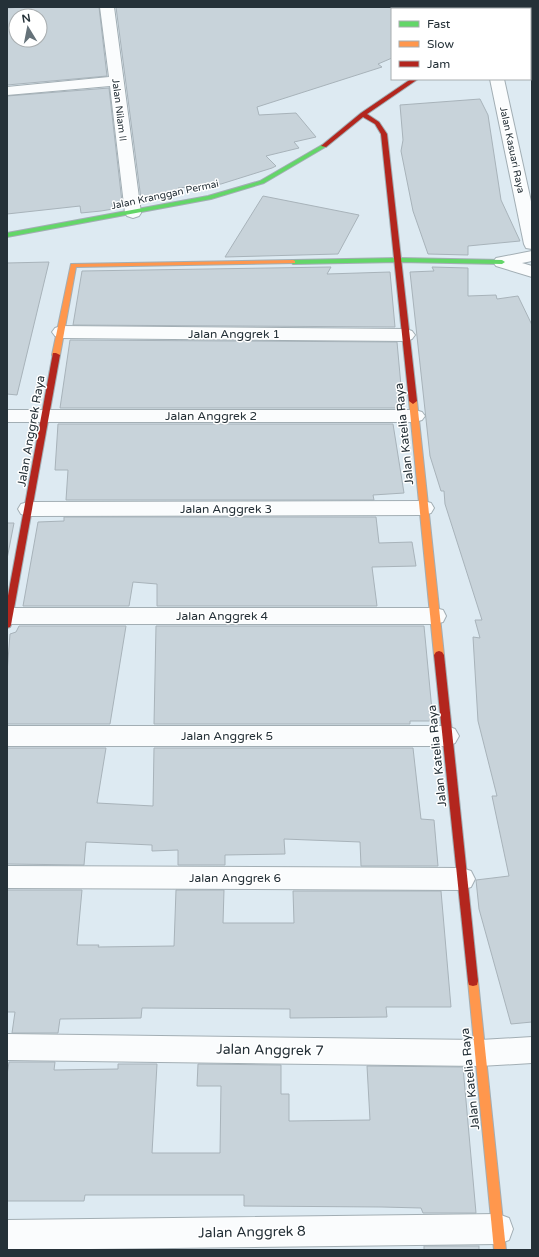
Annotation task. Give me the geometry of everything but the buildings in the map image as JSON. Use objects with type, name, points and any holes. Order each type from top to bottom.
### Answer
[{"type":"street","name":"Jalan Nilam II","points":[[107,7],[133,213]]},
{"type":"street","name":"Jalan Kranggan Permai","points":[[7,235],[209,198],[262,182],[323,147],[363,114],[414,80]]},
{"type":"street","name":"Jalan Kasuari Raya","points":[[497,80],[532,244]]},
{"type":"street","points":[[7,91],[116,81]]},
{"type":"street","name":"Jalan Katelia Raya","points":[[363,114],[377,123],[384,134],[399,260],[499,1239]]},
{"type":"street","points":[[516,168],[532,168]]},
{"type":"street","points":[[399,260],[502,262],[532,256]]},
{"type":"street","name":"Jalan Anggrek Raya","points":[[8,621],[73,265],[399,260]]},
{"type":"street","points":[[502,262],[532,272]]},
{"type":"street","name":"Jalan Anggrek 1","points":[[61,332],[406,335]]},
{"type":"street","name":"Jalan Anggrek 2","points":[[7,416],[414,416]]},
{"type":"street","name":"Jalan Anggrek 3","points":[[28,510],[424,508]]},
{"type":"street","name":"Jalan Anggrek 4","points":[[8,621],[435,616]]},
{"type":"street","name":"Jalan Anggrek 5","points":[[7,736],[448,736]]},
{"type":"street","name":"Jalan Anggrek 6","points":[[7,877],[462,879]]},
{"type":"street","name":"Jalan Anggrek 7","points":[[7,1047],[480,1053],[532,1050]]},
{"type":"street","name":"Jalan Anggrek 8","points":[[7,1235],[499,1239]]},
{"type":"traffic: fast","points":[[7,235],[209,198],[262,182],[324,146]]},
{"type":"traffic: fast","points":[[293,262],[399,260],[502,262]]},
{"type":"traffic: slow","points":[[56,355],[73,265],[293,262]]},
{"type":"traffic: slow","points":[[413,401],[439,655]]},
{"type":"traffic: slow","points":[[473,981],[500,1250]]},
{"type":"traffic: jam","points":[[324,146],[363,114],[414,80]]},
{"type":"traffic: jam","points":[[363,114],[377,123],[384,134],[413,401]]},
{"type":"traffic: jam","points":[[7,625],[56,355]]},
{"type":"traffic: jam","points":[[439,655],[473,981]]}]
